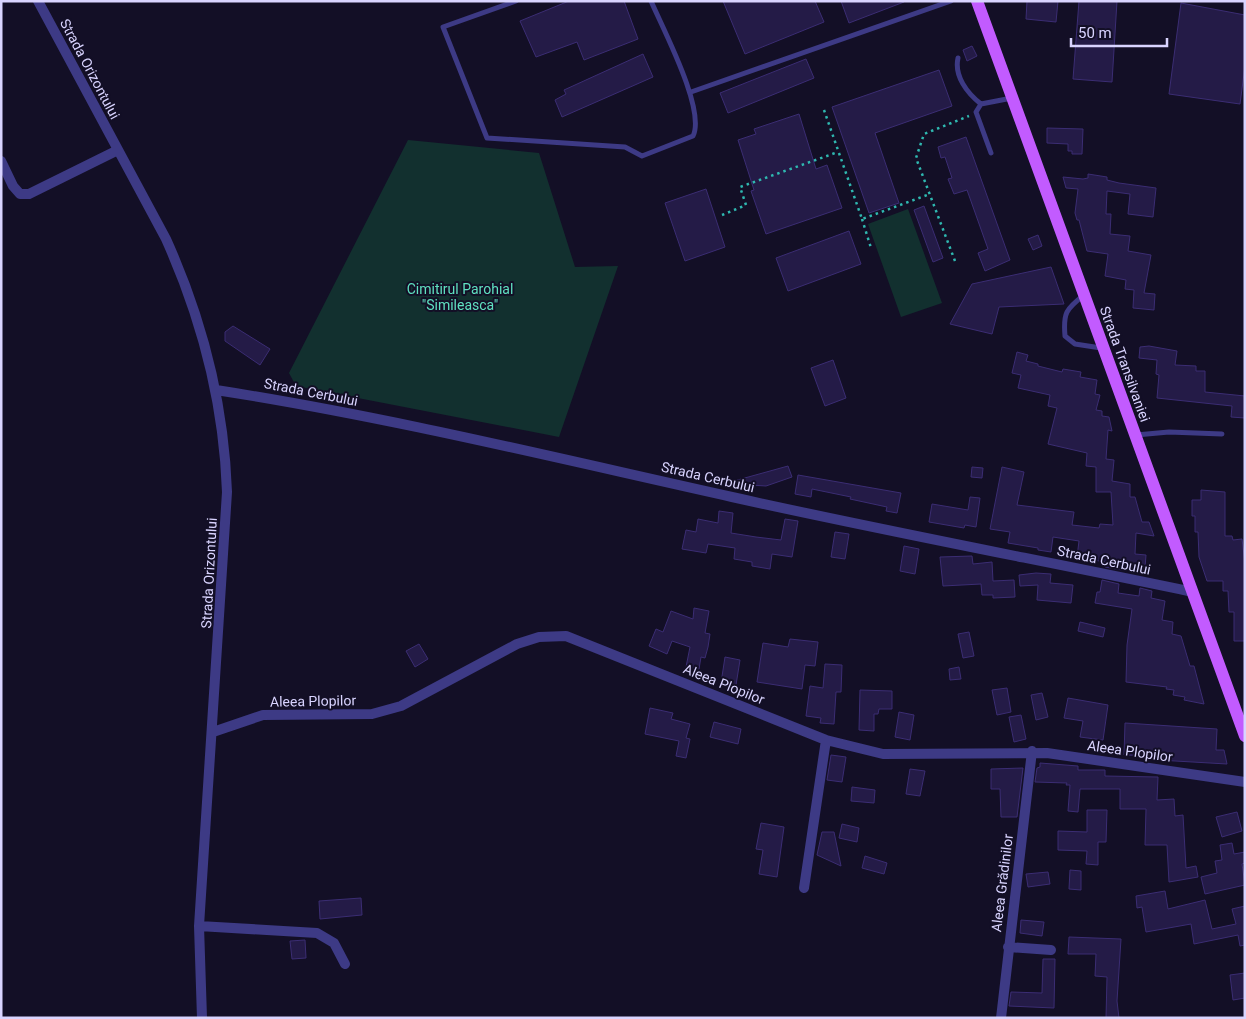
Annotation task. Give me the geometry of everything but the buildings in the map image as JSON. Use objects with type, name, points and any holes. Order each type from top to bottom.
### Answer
[{"type":"main road","name":"Strada Transilvaniei","points":[[978,1],[1245,736]]},
{"type":"street","name":"Strada Orizontului","points":[[38,1],[148,202],[183,277],[216,390],[226,453],[228,492],[199,926],[202,1018]]},
{"type":"street","points":[[1,161],[13,186],[20,194],[29,194],[118,150]]},
{"type":"street","name":"Strada Cerbului","points":[[216,390],[290,401],[554,455],[733,497],[1193,592]]},
{"type":"street","name":"Aleea Plopilor","points":[[213,732],[264,716],[372,714],[401,706],[517,644],[539,637],[566,636],[826,740],[882,754],[1032,751],[1245,782]]},
{"type":"street","points":[[804,888],[826,740]]},
{"type":"street","name":"Aleea Grădinilor","points":[[1002,1018],[1008,947],[1032,751]]},
{"type":"street","points":[[199,926],[317,933],[334,944],[345,964]]},
{"type":"street","points":[[1008,947],[1051,950]]},
{"type":"lane","points":[[516,1],[443,27],[486,138],[625,147],[642,156],[693,136],[697,128],[690,92],[650,1]]},
{"type":"lane","points":[[690,92],[951,1]]},
{"type":"lane","points":[[958,58],[956,68],[972,97],[991,153]]},
{"type":"lane","points":[[972,97],[981,104]]},
{"type":"lane","points":[[976,112],[981,104],[1012,98]]},
{"type":"lane","points":[[1084,295],[1068,307],[1064,318],[1065,336],[1075,344],[1104,348]]},
{"type":"lane","points":[[1136,435],[1169,432],[1222,434]]},
{"type":"path","points":[[824,110],[862,219],[870,248]]},
{"type":"path","points":[[955,261],[916,158],[924,134],[976,112]]},
{"type":"path","points":[[722,215],[746,205],[740,188],[838,152]]},
{"type":"path","points":[[862,219],[930,194]]},
{"type":"green space","name":"Cimitirul Parohial \"Simileasca\"","points":[[408,140],[539,153],[575,267],[618,266],[559,437],[296,386],[289,373]]},
{"type":"green space","points":[[908,209],[942,303],[901,317],[868,224]]}]
